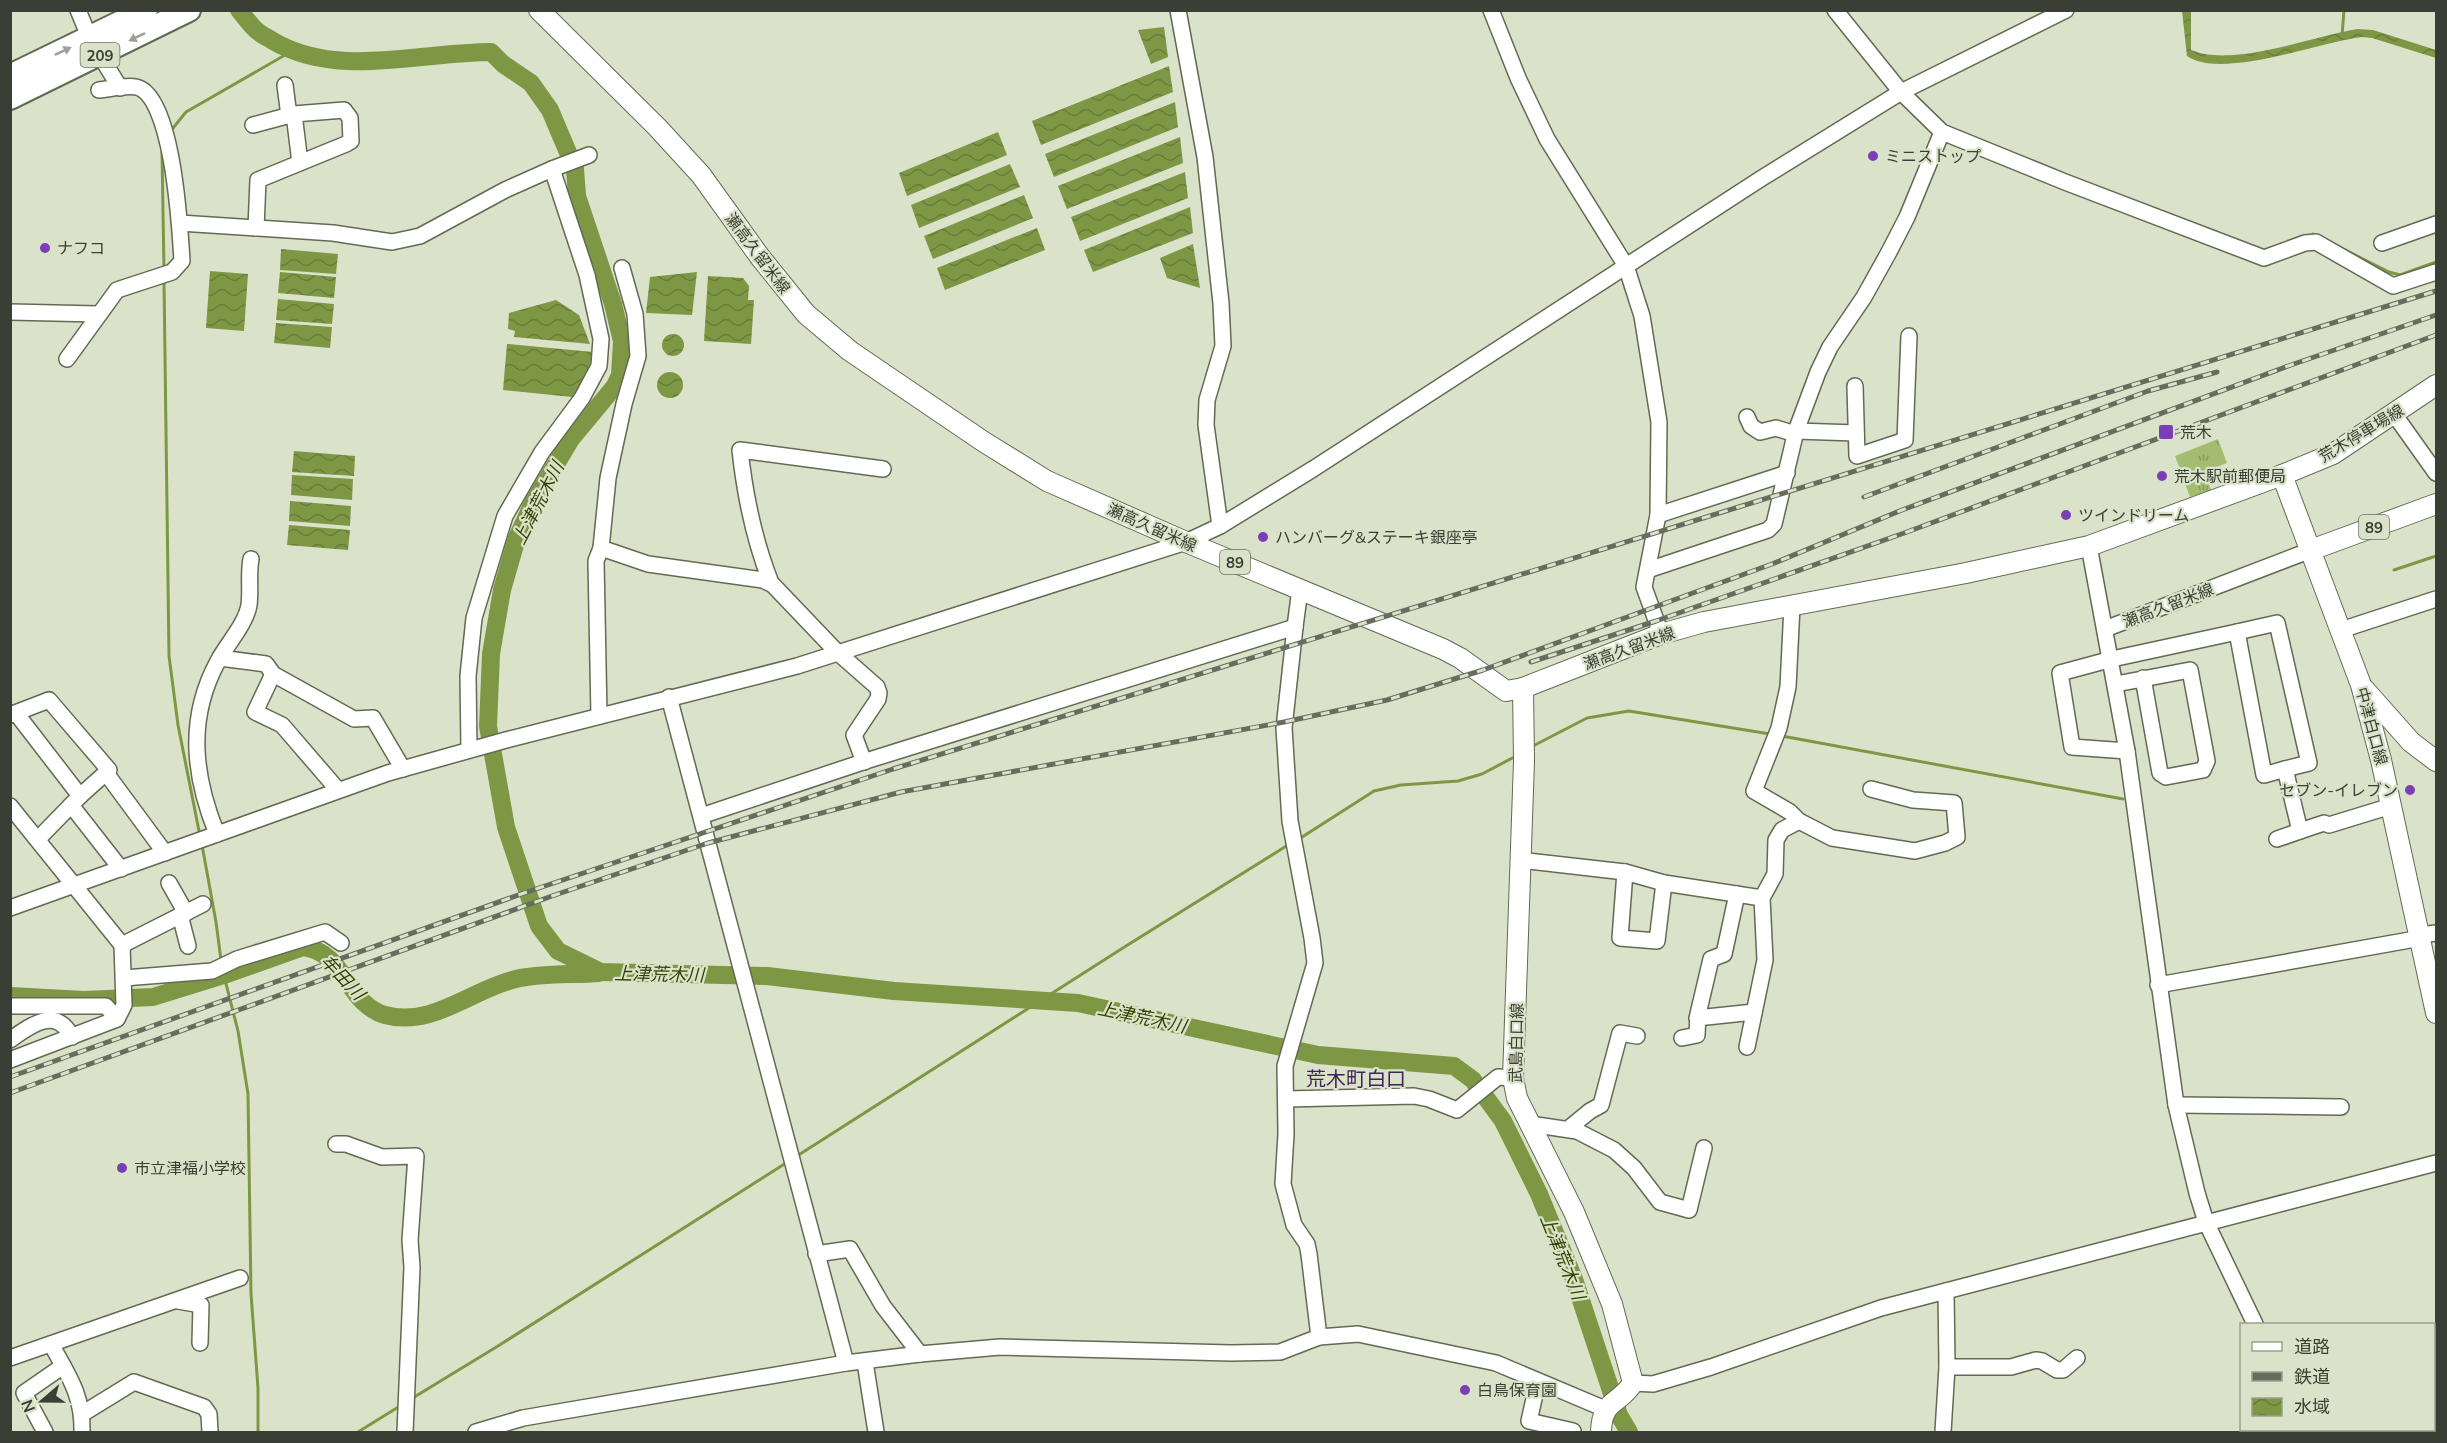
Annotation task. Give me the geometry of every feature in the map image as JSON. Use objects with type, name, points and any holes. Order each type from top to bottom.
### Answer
[{"type":"highway","name":"209","points":[[10,98],[95,47],[146,10]]},
{"type":"highway","name":"209","points":[[10,76],[95,47],[189,10]]},
{"type":"main road","name":"瀬高久留米線","points":[[539,10],[686,159],[806,314],[850,351],[984,442],[1047,481],[1460,657],[1506,691],[1523,688],[1661,634],[1727,617],[1966,573],[2089,546],[2282,475]]},
{"type":"main road","name":"荒木停車場線","points":[[2282,475],[2332,454],[2436,385]]},
{"type":"main road","points":[[2282,475],[2311,550]]},
{"type":"main road","name":"瀬高久留米線","points":[[2311,550],[2436,504]]},
{"type":"main road","name":"中津白口線","points":[[2311,550],[2361,685],[2426,936],[2436,1013]]},
{"type":"main road","points":[[2361,685],[2411,742],[2436,761]]},
{"type":"main road","name":"武島白口線","points":[[1523,688],[1524,761],[1506,1077],[1574,1212],[1612,1304],[1630,1387]]},
{"type":"main road","points":[[2373,731],[2392,722]]},
{"type":"main road","points":[[1601,1432],[1601,1419],[1605,1408],[1630,1387]]},
{"type":"street","name":"209","points":[[78,10],[95,47]]},
{"type":"street","points":[[1178,10],[1205,158],[1221,303],[1223,346],[1207,400],[1206,425],[1220,526]]},
{"type":"street","points":[[1491,10],[1518,78],[1547,139],[1626,266],[1642,316],[1658,410],[1658,515],[1644,587],[1661,634]]},
{"type":"street","points":[[1835,10],[1901,92],[1942,132],[2264,258],[2305,243],[2316,242],[2393,286],[2436,272]]},
{"type":"street","points":[[10,908],[338,790],[403,769],[469,749],[796,666],[1186,542],[1220,526],[1313,469],[1762,178],[1901,92],[2046,15],[2066,10]]},
{"type":"street","points":[[95,47],[120,88]]},
{"type":"street","points":[[285,85],[300,164]]},
{"type":"street","points":[[67,359],[117,290],[172,272],[182,261],[180,223],[171,153],[151,96],[137,87],[99,90]]},
{"type":"street","points":[[253,125],[291,115],[344,110],[350,118],[351,141],[258,180],[256,228]]},
{"type":"street","points":[[1648,570],[1768,530],[1774,524],[1796,433],[1826,357],[1889,252],[1907,217],[1942,132]]},
{"type":"street","points":[[180,223],[333,233],[392,242],[420,236],[505,190],[589,155]]},
{"type":"street","points":[[469,749],[468,676],[474,618],[505,516],[542,452],[582,398],[599,366],[601,339],[587,275],[552,169]]},
{"type":"street","points":[[2382,243],[2436,224]]},
{"type":"street","points":[[599,716],[597,561],[601,548],[608,478],[624,404],[638,356],[635,314],[622,268]]},
{"type":"street","points":[[10,312],[98,314]]},
{"type":"street","points":[[1855,386],[1857,456],[1905,440],[1909,336]]},
{"type":"street","points":[[2394,414],[2436,473]]},
{"type":"street","points":[[1747,417],[1751,426],[1760,432],[1776,428],[1796,433],[1856,433]]},
{"type":"street","points":[[864,762],[854,735],[878,699],[877,687],[838,653],[771,583],[756,546],[743,483],[740,450],[883,469]]},
{"type":"street","points":[[1658,515],[1787,473]]},
{"type":"street","name":"瀬高久留米線","points":[[2089,546],[2105,629],[2311,550]]},
{"type":"street","points":[[601,548],[648,564],[771,583]]},
{"type":"street","points":[[217,834],[210,815],[196,753],[196,726],[200,708],[220,658],[249,606],[248,578],[251,559]]},
{"type":"street","points":[[1300,589],[1284,728],[1290,821],[1315,963],[1285,1066],[1283,1184],[1291,1219],[1307,1244],[1319,1337]]},
{"type":"street","points":[[2341,630],[2436,599]]},
{"type":"street","points":[[1792,606],[1788,687],[1781,717],[1754,791],[1790,812],[1799,821],[1832,838],[1915,851],[1958,837],[1954,803],[1913,800],[1871,789]]},
{"type":"street","points":[[2127,750],[2072,747],[2060,674],[2112,659],[2277,623],[2309,763],[2264,775],[2237,632]]},
{"type":"street","points":[[701,816],[864,762],[1295,627]]},
{"type":"street","points":[[2105,629],[2127,750],[2176,1105],[2206,1222],[2255,1323]]},
{"type":"street","points":[[220,658],[266,664],[273,674],[354,719],[374,718],[403,769]]},
{"type":"street","points":[[2116,684],[2143,678],[2190,670],[2207,762],[2203,770],[2166,777],[2160,773],[2143,678]]},
{"type":"street","points":[[273,674],[255,712],[282,725],[338,790]]},
{"type":"street","points":[[669,697],[846,1363]]},
{"type":"street","points":[[38,839],[75,800],[109,770],[49,700],[13,714],[75,800],[121,869]]},
{"type":"street","points":[[2285,770],[2300,831]]},
{"type":"street","points":[[106,773],[165,853]]},
{"type":"street","points":[[10,806],[123,945],[124,978],[124,1005],[117,1018],[10,1060]]},
{"type":"street","points":[[2277,839],[2324,823],[2329,825],[2391,806]]},
{"type":"street","points":[[1748,1047],[1765,960],[1762,898],[1775,874],[1776,840],[1782,830],[1799,821]]},
{"type":"street","points":[[1519,860],[1625,872],[1664,883],[1762,898]]},
{"type":"street","points":[[1625,872],[1620,938],[1657,941],[1664,883]]},
{"type":"street","points":[[169,883],[183,914],[188,946]]},
{"type":"street","points":[[1682,1038],[1697,1035],[1697,1018],[1711,959],[1724,954],[1737,894]]},
{"type":"street","points":[[123,945],[204,904]]},
{"type":"street","points":[[124,978],[212,971],[237,959],[325,932],[341,943]]},
{"type":"street","points":[[2158,985],[2426,936]]},
{"type":"street","points":[[10,1006],[106,1006],[117,1018]]},
{"type":"street","points":[[1697,1018],[1754,1012]]},
{"type":"street","points":[[10,1040],[42,1020],[54,1021],[66,1026],[72,1037]]},
{"type":"street","points":[[1568,1129],[1590,1111],[1601,1106],[1620,1034],[1637,1036]]},
{"type":"street","points":[[1286,1099],[1414,1096],[1457,1110],[1506,1077]]},
{"type":"street","points":[[2176,1105],[2341,1107]]},
{"type":"street","points":[[1530,1124],[1577,1131],[1614,1150],[1634,1168],[1660,1202],[1689,1210],[1704,1148]]},
{"type":"street","points":[[336,1144],[346,1144],[382,1157],[416,1156],[410,1240],[412,1267],[405,1432]]},
{"type":"street","points":[[1630,1387],[1653,1384],[1881,1308],[2436,1163]]},
{"type":"street","points":[[816,1254],[850,1249],[883,1306],[920,1354]]},
{"type":"street","points":[[10,1358],[240,1278]]},
{"type":"street","points":[[1943,1432],[1947,1367],[1946,1291]]},
{"type":"street","points":[[175,1300],[201,1305],[200,1343]]},
{"type":"street","points":[[476,1432],[523,1418],[846,1363],[920,1354],[1000,1347],[1231,1353],[1280,1352],[1319,1337],[1358,1334],[1496,1363],[1605,1408]]},
{"type":"street","points":[[51,1344],[76,1388],[82,1414],[82,1432]]},
{"type":"street","points":[[1947,1367],[2010,1367],[2036,1360],[2057,1370],[2063,1370],[2078,1358]]},
{"type":"street","points":[[865,1362],[876,1432]]},
{"type":"street","points":[[45,1432],[24,1393],[63,1366]]},
{"type":"street","points":[[1538,1381],[1523,1420],[1573,1431]]},
{"type":"street","points":[[82,1414],[134,1382],[204,1407],[209,1414],[210,1432]]},
{"type":"green space","points":[[2218,439],[2227,463],[2204,472],[2211,490],[2190,497],[2175,456]]},
{"type":"water","points":[[2182,11],[2191,11],[2191,50],[2209,55],[2251,53],[2358,29],[2373,30],[2436,50],[2436,58],[2362,37],[2246,62],[2223,64],[2203,62],[2187,56]]},
{"type":"water","points":[[1164,27],[1168,57],[1151,64],[1138,30]]},
{"type":"water","points":[[1169,66],[1173,92],[1041,145],[1032,121]]},
{"type":"water","points":[[1175,102],[1178,127],[1054,177],[1045,154]]},
{"type":"water","points":[[998,132],[1007,155],[907,196],[899,173]]},
{"type":"water","points":[[1180,137],[1183,163],[1067,209],[1058,186]]},
{"type":"water","points":[[1010,164],[1020,187],[919,228],[911,205]]},
{"type":"water","points":[[1185,172],[1188,198],[1080,241],[1071,217]]},
{"type":"water","points":[[1024,195],[1033,218],[933,259],[924,236]]},
{"type":"water","points":[[1190,207],[1193,233],[1093,272],[1084,250]]},
{"type":"water","points":[[1037,228],[1045,250],[945,290],[937,268]]},
{"type":"water","points":[[1193,244],[1200,288],[1167,278],[1160,258]]},
{"type":"water","points":[[281,249],[338,254],[336,274],[280,270]]},
{"type":"water","points":[[210,271],[248,274],[244,331],[206,328]]},
{"type":"water","points":[[280,272],[336,277],[334,298],[278,293]]},
{"type":"water","points":[[697,272],[692,315],[646,313],[650,277]]},
{"type":"water","points":[[708,276],[743,278],[749,286],[748,300],[754,300],[751,344],[704,341]]},
{"type":"water","points":[[278,299],[334,304],[332,324],[276,320]]},
{"type":"water","points":[[556,300],[579,315],[590,344],[514,337],[515,331],[508,329],[509,313]]},
{"type":"water","points":[[276,323],[332,327],[330,348],[274,343]]},
{"type":"water","points":[[669,334],[677,334],[684,341],[684,349],[677,356],[669,356],[662,349],[662,341]]},
{"type":"water","points":[[507,344],[593,352],[588,373],[572,397],[503,390]]},
{"type":"water","points":[[670,372],[679,376],[683,385],[679,394],[670,398],[661,394],[657,385],[661,376]]},
{"type":"water","points":[[294,451],[355,456],[354,476],[292,472]]},
{"type":"water","points":[[292,475],[353,479],[352,500],[291,495]]},
{"type":"water","points":[[290,501],[351,506],[350,526],[289,521]]},
{"type":"water","points":[[289,525],[350,530],[348,550],[287,545]]},
{"type":"waterway","name":"上津荒木川","points":[[239,10],[256,30],[273,41],[298,52],[324,59],[380,61],[491,52],[503,64],[531,83],[550,110],[575,169],[577,196],[613,304],[622,341],[620,375],[615,386],[571,439],[533,503],[517,538],[502,590],[491,654],[488,726],[506,827],[539,926],[558,951],[601,972],[767,976],[894,991],[1078,1003],[1318,1055],[1454,1066],[1473,1080],[1503,1121],[1539,1194],[1574,1279],[1619,1415],[1629,1432]]},
{"type":"waterway","points":[[2342,36],[2344,10]]},
{"type":"waterway","points":[[169,133],[186,112],[292,51]]},
{"type":"waterway","points":[[162,152],[164,269]]},
{"type":"waterway","points":[[2313,234],[2389,272],[2400,275],[2436,262]]},
{"type":"waterway","points":[[164,281],[169,656],[178,725],[200,836]]},
{"type":"waterway","points":[[2394,570],[2436,556]]},
{"type":"waterway","points":[[1531,747],[1587,718],[1629,711],[1770,734]]},
{"type":"waterway","points":[[1782,736],[2123,799]]},
{"type":"waterway","points":[[1299,839],[1374,791],[1401,785],[1458,781],[1482,774],[1518,755]]},
{"type":"waterway","points":[[202,845],[221,960]]},
{"type":"waterway","name":"上津荒木川","points":[[797,1156],[1288,845]]},
{"type":"waterway","name":"牟田川","points":[[10,996],[84,1000],[153,997],[303,947],[317,951],[328,958],[353,990],[372,1009],[385,1015],[403,1018],[436,1012],[516,979],[599,973]]},
{"type":"waterway","points":[[223,972],[238,1031],[248,1094],[251,1294],[258,1388],[258,1432]]},
{"type":"waterway","points":[[411,1399],[786,1163]]},
{"type":"waterway","points":[[358,1432],[400,1406]]},
{"type":"railway","points":[[10,1077],[524,893],[893,769],[2436,291]]},
{"type":"railway","points":[[10,1093],[552,896],[708,843],[901,792],[1284,722],[1387,700],[1483,670],[1772,564],[1902,510],[2288,366],[2436,315]]},
{"type":"railway","points":[[1531,662],[1656,621],[1907,532],[2436,335]]},
{"type":"railway","points":[[1864,497],[2148,391],[2217,372]]},
{"type":"place","name":"ミニストップ","points":[[1873,156]]},
{"type":"place","name":"ナフコ","points":[[45,248]]},
{"type":"place","name":"荒木","points":[[2166,432]]},
{"type":"place","name":"荒木駅前郵便局","points":[[2162,476]]},
{"type":"place","name":"ツインドリーム","points":[[2066,515]]},
{"type":"place","name":"ハンバーグ&ステーキ銀座亭","points":[[1263,537]]},
{"type":"place","name":"セブン-イレブン","points":[[2410,790]]},
{"type":"place","name":"市立津福小学校","points":[[122,1168]]},
{"type":"place","name":"白鳥保育園","points":[[1465,1390]]},
{"type":"district","name":"荒木町白口","points":[[1356,1078]]}]
